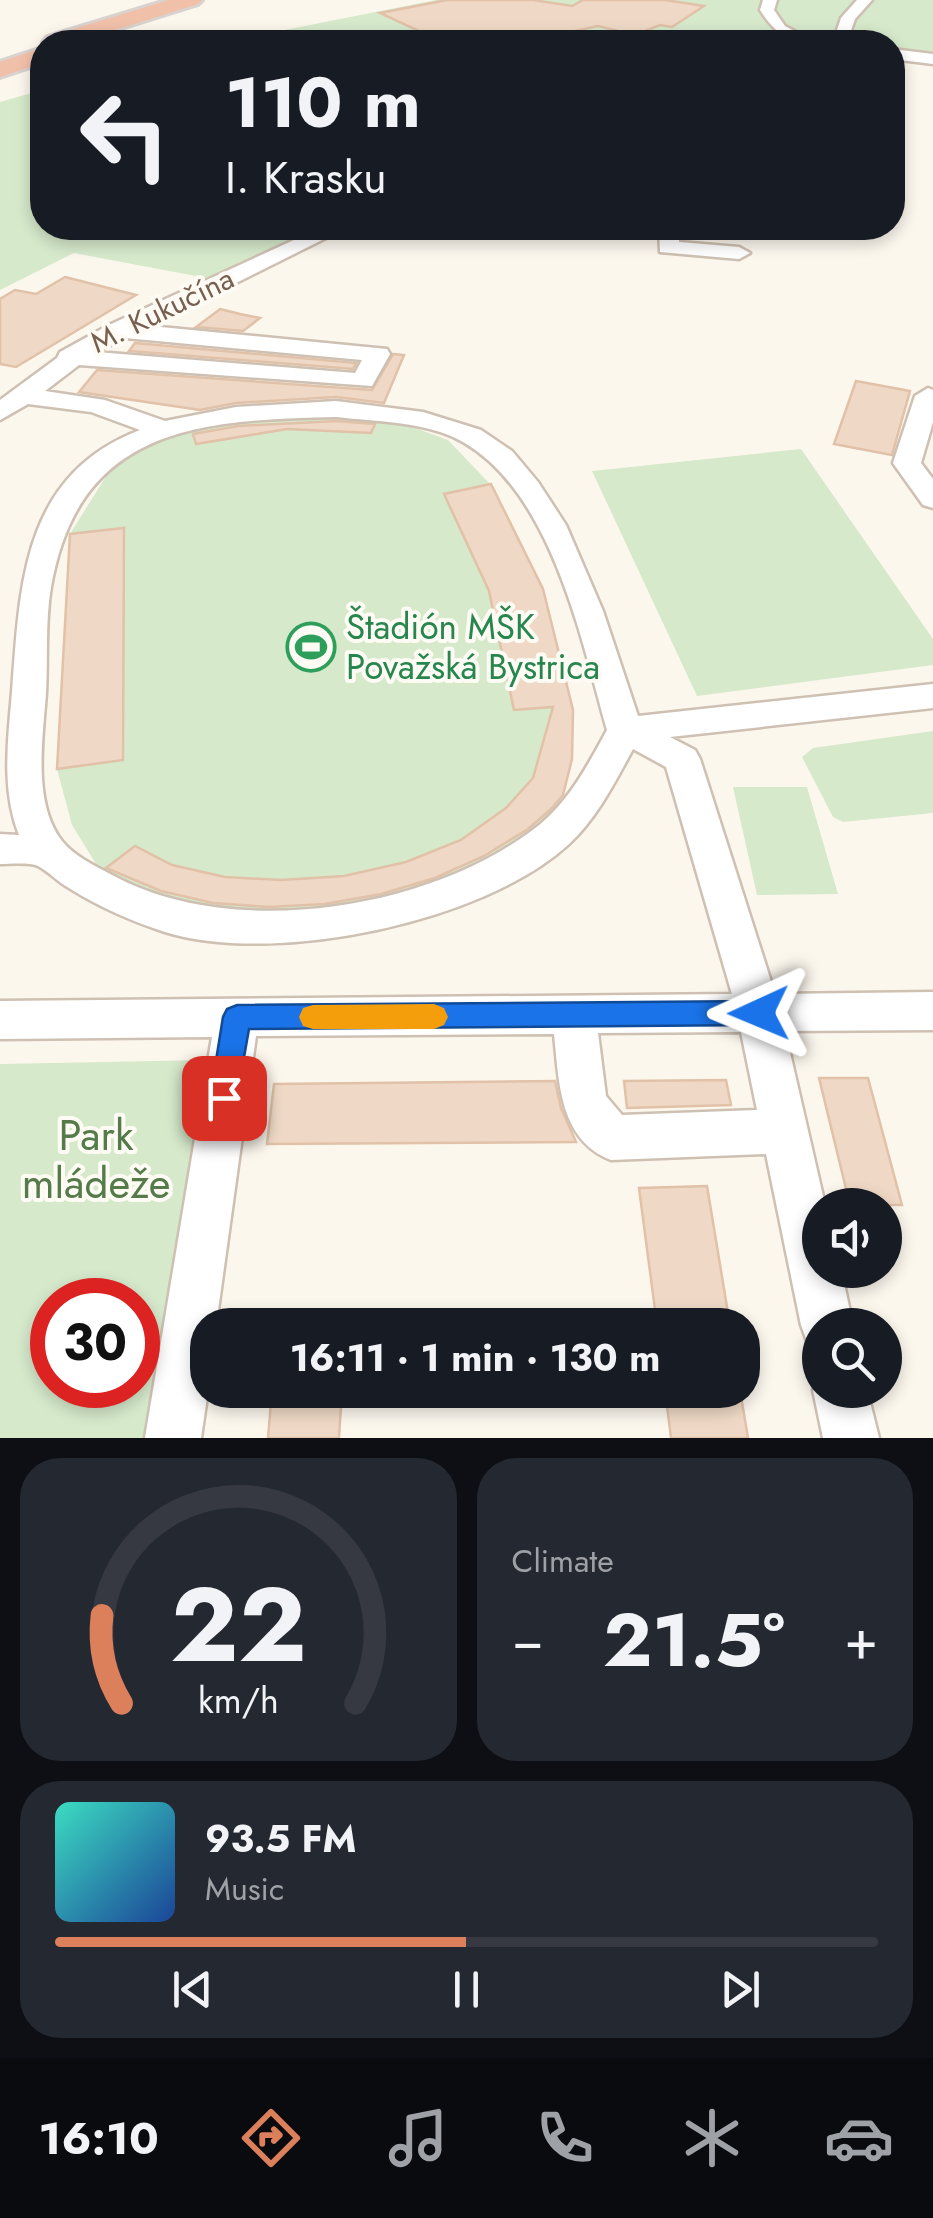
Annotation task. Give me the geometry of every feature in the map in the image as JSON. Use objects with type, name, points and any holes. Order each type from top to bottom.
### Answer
[{"type":"highway","points":[[94,30],[190,0]]},
{"type":"highway","points":[[120,30],[216,0]]},
{"type":"highway","points":[[0,60],[30,50]]},
{"type":"highway","points":[[0,70],[30,59]]},
{"type":"street","points":[[770,0],[767,10],[782,30]]},
{"type":"street","points":[[844,30],[848,18],[865,0]]},
{"type":"street","points":[[905,56],[933,59]]},
{"type":"street","name":"M. Kukučína","points":[[10,404],[69,357],[117,330],[310,240]]},
{"type":"street","points":[[668,240],[668,247],[739,253]]},
{"type":"street","points":[[69,357],[363,381],[378,354],[117,330]]},
{"type":"street","points":[[928,396],[907,462],[933,499]]},
{"type":"street","points":[[10,404],[96,405],[164,430]]},
{"type":"street","points":[[47,851],[28,805],[27,718],[34,596],[49,541],[81,479],[139,440],[233,414],[336,409],[442,424],[474,437],[519,476],[550,523],[576,579],[625,730],[682,758],[759,1013],[823,1308]]},
{"type":"street","points":[[625,730],[933,696]]},
{"type":"street","points":[[0,849],[47,851],[108,892],[152,912],[208,925],[260,927],[351,918],[407,905],[458,886],[509,864],[544,843],[582,801],[625,730]]},
{"type":"street","points":[[0,1020],[933,1011]]},
{"type":"street","points":[[574,1016],[584,1104],[611,1138],[785,1132]]},
{"type":"street","points":[[173,1438],[237,1017]]},
{"type":"street","points":[[844,1408],[851,1438]]},
{"type":"green space","points":[[436,0],[933,0],[933,55],[905,51],[905,30],[284,30]]},
{"type":"green space","points":[[30,93],[30,240],[290,240],[206,278],[74,253],[0,290],[0,102]]},
{"type":"green space","name":"Štadión MŠK Považská Bystrica","points":[[312,413],[399,422],[448,440],[492,486],[543,589],[571,705],[572,759],[565,787],[547,818],[502,855],[432,887],[318,914],[188,910],[101,872],[72,825],[57,769],[70,534],[113,465],[150,444],[216,424]]},
{"type":"green space","points":[[801,449],[933,639],[933,665],[697,696],[592,471]]},
{"type":"green space","points":[[933,731],[933,813],[843,822],[833,817],[802,757],[813,748]]},
{"type":"green space","points":[[733,787],[807,787],[838,894],[757,895]]},
{"type":"green space","name":"Park mládeže","points":[[207,1060],[160,1372],[160,1278],[30,1278],[30,1408],[155,1408],[150,1438],[0,1438],[0,1064]]},
{"type":"building","points":[[447,0],[533,0],[572,6],[583,0],[665,0],[704,6],[672,27],[660,25],[648,30],[598,26],[580,30],[417,30],[380,13]]},
{"type":"building","points":[[65,277],[136,295],[16,367],[0,364],[0,299],[15,290],[36,294]]},
{"type":"building","points":[[220,309],[260,318],[243,331],[196,327]]},
{"type":"building","points":[[135,343],[356,363],[353,369],[129,351]]},
{"type":"building","points":[[393,354],[404,355],[384,403],[336,397],[236,403],[200,410],[79,392],[97,370],[372,390]]},
{"type":"building","points":[[856,381],[910,391],[892,455],[834,444]]},
{"type":"building","points":[[336,421],[375,424],[371,433],[287,429],[196,444],[193,434],[238,426]]},
{"type":"building","points":[[491,484],[543,589],[573,710],[572,759],[563,795],[552,808],[528,829],[484,856],[435,878],[381,894],[325,904],[268,907],[213,903],[161,891],[106,868],[135,846],[172,865],[225,877],[281,880],[344,876],[406,862],[461,840],[506,808],[533,778],[553,707],[514,710],[489,591],[444,494]]},
{"type":"building","points":[[124,528],[123,760],[57,769],[70,534]]},
{"type":"building","points":[[819,1078],[868,1078],[897,1188],[846,1188]]},
{"type":"building","points":[[726,1080],[731,1105],[627,1108],[624,1081]]},
{"type":"building","points":[[555,1081],[561,1108],[576,1142],[267,1144],[274,1084]]},
{"type":"building","points":[[707,1186],[727,1308],[655,1308],[639,1188]]},
{"type":"building","points":[[270,1408],[341,1408],[339,1438],[268,1438]]},
{"type":"building","points":[[667,1408],[743,1408],[748,1438],[671,1438]]},
{"type":"slow traffic","points":[[313,1017],[434,1017]]},
{"type":"place","name":"Štadión MŠK Považská Bystrica","points":[[311,647]]},
{"type":"route","points":[[224,1098],[237,1017],[759,1013]]}]
